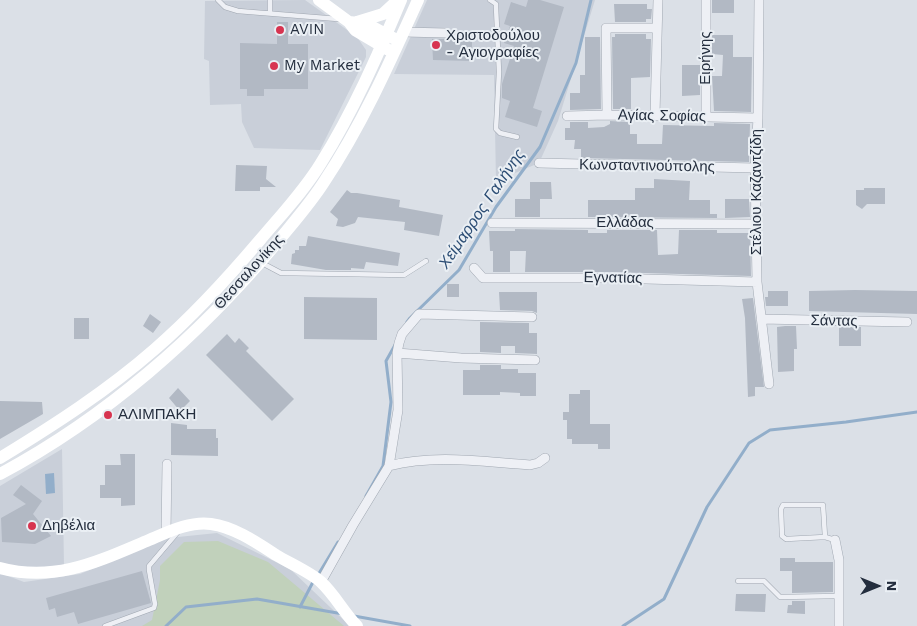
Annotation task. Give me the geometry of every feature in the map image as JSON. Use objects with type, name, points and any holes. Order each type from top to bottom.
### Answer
[{"type":"main road","points":[[319,0],[353,22],[368,25],[384,40],[399,42]]},
{"type":"main road","points":[[353,22],[383,14],[400,0]]},
{"type":"main road","name":"Θεσσαλονίκης","points":[[0,458],[73,412],[130,370],[174,332],[222,284],[286,209],[320,164],[348,114],[384,40],[400,0]]},
{"type":"main road","name":"Θεσσαλονίκης","points":[[0,474],[55,442],[135,383],[208,318],[260,262],[324,183],[359,123],[418,0]]},
{"type":"main road","points":[[0,568],[27,574],[63,572],[181,528],[203,524],[221,526],[258,544],[321,582],[357,626]]},
{"type":"street","points":[[655,115],[658,0]]},
{"type":"street","name":"Ειρήνης","points":[[706,0],[706,116]]},
{"type":"street","name":"Στέλιου Καζαντζίδη","points":[[759,0],[758,118],[755,168],[757,282],[769,384]]},
{"type":"street","points":[[607,115],[606,28],[657,28]]},
{"type":"street","points":[[399,42],[445,33]]},
{"type":"street","name":"Αγίας Σοφίας","points":[[567,116],[655,115],[758,118]]},
{"type":"street","name":"Κωνσταντινούπολης","points":[[539,163],[755,168]]},
{"type":"street","name":"Ελλάδας","points":[[492,223],[757,224]]},
{"type":"street","name":"Εγνατίας","points":[[474,268],[483,278],[610,278],[757,282]]},
{"type":"street","points":[[321,582],[389,466],[398,410],[397,353],[402,334],[419,314],[532,317]]},
{"type":"street","name":"Σάντας","points":[[761,319],[907,322]]},
{"type":"street","points":[[397,353],[461,358],[535,360]]},
{"type":"street","points":[[389,466],[420,460],[530,465],[545,458]]},
{"type":"street","points":[[166,533],[167,464]]},
{"type":"street","points":[[835,540],[839,560],[839,626]]},
{"type":"lane","points":[[218,0],[232,10],[316,16],[353,22]]},
{"type":"lane","points":[[270,0],[270,13]]},
{"type":"lane","points":[[490,0],[496,4],[499,72],[496,129],[500,133],[517,137]]},
{"type":"lane","points":[[260,262],[281,273],[404,275],[426,261]]},
{"type":"lane","points":[[824,537],[823,505],[783,506],[781,509],[782,536],[786,539],[824,537],[835,540]]},
{"type":"lane","points":[[105,626],[154,608],[148,570],[181,528]]},
{"type":"lane","points":[[738,581],[764,581],[780,597],[839,596]]},
{"type":"shaded area","points":[[305,0],[357,37],[366,50],[366,57],[320,150],[254,148],[242,122],[241,104],[210,105],[209,61],[204,59],[205,1]]},
{"type":"shaded area","points":[[427,0],[595,0],[558,121],[539,163],[496,181],[494,75],[394,74]]},
{"type":"shaded area","name":"Δηβέλια","points":[[62,449],[64,566],[48,571],[0,565],[0,486]]},
{"type":"shaded area","points":[[217,533],[290,569],[350,626],[0,626],[0,573],[24,582],[80,574],[168,538]]},
{"type":"green space","points":[[218,541],[268,562],[344,626],[142,626],[152,620],[160,580],[160,566],[184,542]]},
{"type":"water","points":[[54,473],[55,493],[46,494],[45,474]]},
{"type":"building","points":[[528,0],[540,0],[564,7],[533,108],[542,111],[537,127],[505,117],[510,101],[502,98],[502,84],[514,46],[504,43],[510,26],[504,24],[511,2],[526,7]]},
{"type":"building","points":[[712,0],[734,0],[734,13],[712,13]]},
{"type":"building","points":[[614,4],[647,4],[647,9],[652,9],[651,19],[646,19],[646,22],[615,22]]},
{"type":"building","name":"My Market","points":[[277,22],[288,22],[288,44],[308,44],[308,89],[264,89],[264,96],[247,96],[247,89],[240,89],[240,43],[277,44]]},
{"type":"building","points":[[615,34],[646,34],[646,39],[651,39],[650,77],[631,78],[631,109],[613,109],[612,37],[615,37]]},
{"type":"building","points":[[451,35],[472,35],[472,61],[433,60],[432,39],[445,39]]},
{"type":"building","points":[[712,35],[733,35],[733,57],[752,57],[751,112],[714,111],[712,76],[722,76],[723,55],[712,54]]},
{"type":"building","points":[[585,37],[600,37],[601,109],[570,110],[570,93],[580,93],[580,75],[585,75]]},
{"type":"building","points":[[682,65],[700,65],[700,95],[682,96]]},
{"type":"building","points":[[610,121],[630,122],[630,134],[637,134],[637,144],[662,144],[663,125],[714,126],[714,123],[750,124],[749,162],[581,158],[581,149],[574,149],[575,140],[565,140],[565,128],[570,128],[570,122],[588,122],[588,128],[604,127],[610,124]]},
{"type":"building","points":[[236,165],[267,166],[266,179],[276,187],[260,187],[260,191],[235,191]]},
{"type":"building","points":[[654,179],[690,181],[689,200],[710,200],[710,214],[717,214],[717,218],[588,217],[588,200],[635,200],[635,188],[654,188]]},
{"type":"building","points":[[530,182],[551,182],[552,199],[540,199],[540,217],[515,217],[515,199],[530,199]]},
{"type":"building","points":[[864,188],[885,188],[885,204],[867,204],[862,209],[856,205],[856,190],[864,190]]},
{"type":"building","points":[[347,190],[351,193],[400,200],[399,207],[443,215],[439,236],[404,230],[405,222],[358,217],[355,223],[343,227],[336,226],[338,219],[330,212]]},
{"type":"building","points":[[725,199],[749,199],[750,217],[725,218]]},
{"type":"building","points":[[515,229],[588,230],[588,233],[607,233],[607,230],[657,230],[658,255],[678,254],[679,230],[717,230],[717,233],[750,233],[751,276],[525,272],[526,251],[510,251],[510,272],[493,272],[493,251],[490,251],[489,231],[515,231]]},
{"type":"building","points":[[308,236],[400,253],[398,266],[366,262],[364,269],[326,270],[291,264],[292,254],[295,253],[295,250],[299,250],[299,246],[306,246]]},
{"type":"building","points":[[447,284],[459,284],[459,297],[447,297]]},
{"type":"building","points":[[768,291],[788,291],[788,306],[766,306],[765,297],[768,297]]},
{"type":"building","points":[[809,291],[917,291],[917,314],[809,311]]},
{"type":"building","points":[[499,292],[537,292],[537,313],[532,311],[500,310]]},
{"type":"building","points":[[304,297],[377,298],[377,340],[304,339]]},
{"type":"building","points":[[753,298],[764,387],[755,387],[755,396],[748,397],[745,318],[742,299]]},
{"type":"building","points":[[150,314],[161,322],[153,333],[143,326]]},
{"type":"building","points":[[74,318],[89,318],[89,339],[74,339]]},
{"type":"building","points":[[480,322],[529,323],[529,333],[537,333],[537,354],[515,353],[515,346],[501,346],[501,353],[480,352]]},
{"type":"building","points":[[796,326],[797,349],[794,349],[794,371],[778,372],[777,327]]},
{"type":"building","points":[[839,327],[861,327],[861,346],[839,346]]},
{"type":"building","points":[[227,334],[235,343],[239,338],[249,348],[246,351],[294,399],[272,421],[206,355]]},
{"type":"building","points":[[480,365],[501,365],[501,369],[518,369],[518,373],[536,373],[536,396],[520,396],[520,393],[500,392],[500,395],[463,395],[463,370],[480,370]]},
{"type":"building","points":[[178,388],[190,401],[180,411],[169,398]]},
{"type":"building","points":[[580,390],[590,390],[590,424],[610,424],[610,449],[598,449],[598,444],[572,444],[572,439],[567,439],[567,420],[563,420],[563,412],[569,412],[569,394],[580,394]]},
{"type":"building","points":[[0,401],[42,402],[43,414],[0,439]]},
{"type":"building","points":[[171,423],[187,425],[187,429],[216,429],[218,456],[171,455]]},
{"type":"building","points":[[120,454],[135,454],[135,505],[121,506],[121,498],[100,498],[100,485],[105,485],[105,465],[121,465]]},
{"type":"building","points":[[21,485],[42,501],[33,514],[51,536],[35,544],[2,542],[1,518],[26,504],[13,495]]},
{"type":"building","points":[[780,558],[795,558],[795,562],[833,562],[833,592],[792,593],[792,571],[780,571]]},
{"type":"building","points":[[142,571],[151,603],[78,624],[74,612],[57,617],[55,608],[49,610],[46,598]]},
{"type":"building","points":[[736,594],[766,594],[765,612],[735,611]]},
{"type":"building","points":[[792,601],[805,601],[805,614],[787,613],[788,605],[792,605]]},
{"type":"waterway","name":"Χείμαρρος Γαλήνης","points":[[407,322],[459,270],[496,207],[540,147],[576,63],[591,0]]},
{"type":"waterway","name":"Χείμαρρος Γαλήνης","points":[[366,496],[383,466],[391,402],[386,361],[395,345]]},
{"type":"waterway","name":"Χείμαρρος Γαλήνης","points":[[623,626],[664,599],[707,507],[749,443],[770,430],[917,412]]},
{"type":"waterway","name":"Χείμαρρος Γαλήνης","points":[[318,575],[338,542]]},
{"type":"waterway","name":"Χείμαρρος Γαλήνης","points":[[300,607],[314,580]]},
{"type":"waterway","name":"Χείμαρρος Γαλήνης","points":[[166,626],[186,607],[257,599],[343,614]]},
{"type":"waterway","name":"Χείμαρρος Γαλήνης","points":[[354,616],[410,626]]},
{"type":"place","name":"AVIN","points":[[280,30]]},
{"type":"place","name":"Χριστοδούλου - Αγιογραφίες","points":[[436,45]]},
{"type":"place","name":"My Market","points":[[274,66]]},
{"type":"place","name":"ΑΛΙΜΠΑΚΗ","points":[[108,415]]},
{"type":"place","name":"Δηβέλια","points":[[32,526]]}]
